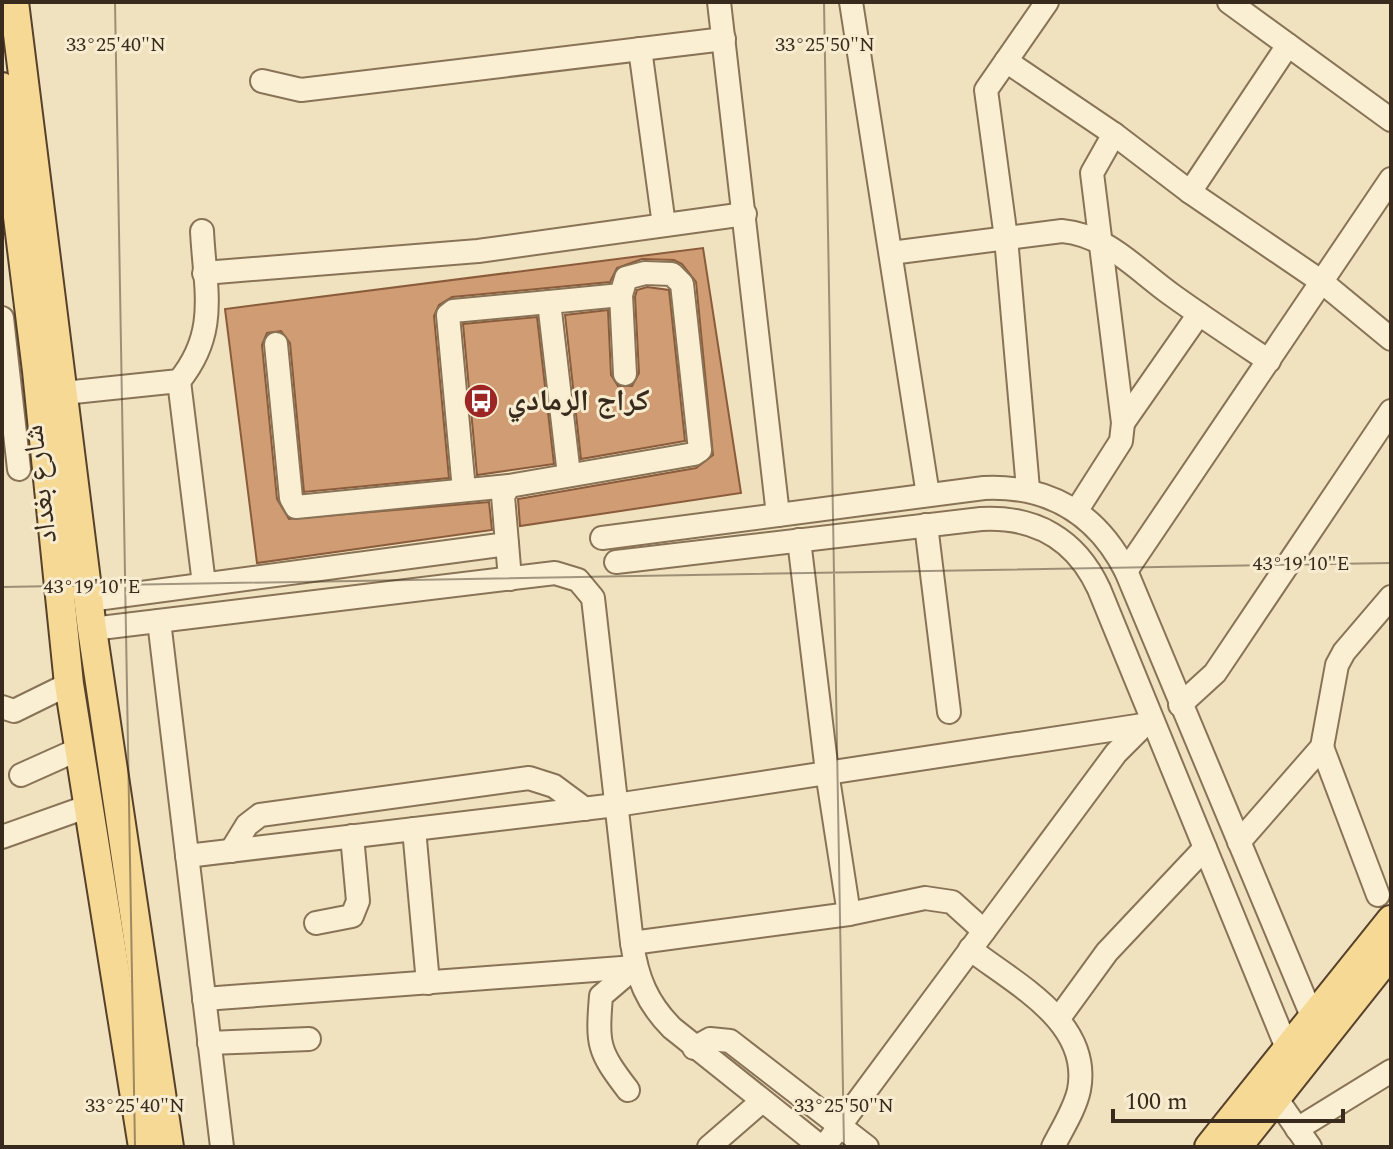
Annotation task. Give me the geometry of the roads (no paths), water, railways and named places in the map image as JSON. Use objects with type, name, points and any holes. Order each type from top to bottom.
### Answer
[{"type":"main road","name":"شارع بغداد","points":[[14,2],[43,330],[16,373],[89,806],[119,900],[169,1147]]},
{"type":"main road","name":"شارع بغداد","points":[[2,87],[6,143],[43,330],[64,393],[89,600],[143,1147]]},
{"type":"main road","points":[[1237,1147],[1376,961],[1385,908]]},
{"type":"main road","points":[[1209,1147],[1312,1016],[1376,961]]},
{"type":"street","points":[[719,2],[778,515]]},
{"type":"street","points":[[851,2],[928,495]]},
{"type":"street","points":[[1028,489],[1006,238],[986,90],[1047,2]]},
{"type":"street","points":[[1229,2],[1391,120]]},
{"type":"street","points":[[262,81],[301,90],[724,39]]},
{"type":"street","points":[[1190,192],[1288,45]]},
{"type":"street","points":[[640,49],[664,225]]},
{"type":"street","points":[[1006,61],[1322,282],[1391,339]]},
{"type":"street","points":[[1077,510],[1121,441],[1123,423],[1092,173],[1114,134]]},
{"type":"street","points":[[1126,571],[1391,179]]},
{"type":"street","points":[[204,273],[478,251],[745,214]]},
{"type":"street","points":[[64,393],[179,381],[196,361],[208,329],[202,231]]},
{"type":"street","points":[[891,253],[1062,231],[1079,233],[1100,242],[1269,361]]},
{"type":"street","points":[[276,344],[293,505],[304,507],[509,486],[694,454],[702,445],[682,284],[672,274],[629,275],[621,295],[625,374]]},
{"type":"street","points":[[464,490],[448,315],[453,311],[621,295]]},
{"type":"street","points":[[549,302],[569,475]]},
{"type":"street","points":[[1123,423],[1199,314]]},
{"type":"street","points":[[2,318],[16,373],[19,469]]},
{"type":"street","points":[[179,381],[204,584]]},
{"type":"street","points":[[1180,705],[1215,673],[1391,411]]},
{"type":"street","points":[[509,486],[503,496],[510,579]]},
{"type":"street","points":[[602,538],[984,488],[1028,489],[1077,510],[1114,547],[1126,571],[1312,1016]]},
{"type":"street","points":[[616,562],[990,518],[1039,526],[1076,551],[1094,578],[1148,721],[1187,802],[1287,1048]]},
{"type":"street","points":[[926,525],[949,712]]},
{"type":"street","points":[[799,540],[827,772],[849,914]]},
{"type":"street","points":[[89,600],[507,544]]},
{"type":"street","points":[[92,629],[563,573],[578,580],[593,598],[635,967],[659,1015],[694,1048],[823,1147],[1116,753],[1148,721]]},
{"type":"street","points":[[1239,842],[1313,762],[1322,747],[1337,665],[1344,652],[1391,597]]},
{"type":"street","points":[[159,621],[222,1147]]},
{"type":"street","points":[[2,707],[14,711],[69,684]]},
{"type":"street","points":[[187,856],[616,805],[1148,721]]},
{"type":"street","points":[[1322,747],[1385,908]]},
{"type":"street","points":[[21,775],[79,749]]},
{"type":"street","points":[[231,851],[247,825],[260,815],[529,778],[554,786],[585,809]]},
{"type":"street","points":[[1187,802],[1215,786]]},
{"type":"street","points":[[2,837],[89,806]]},
{"type":"street","points":[[414,829],[428,983]]},
{"type":"street","points":[[316,923],[352,916],[358,901],[352,836]]},
{"type":"street","points":[[1059,1018],[1121,935],[1205,848]]},
{"type":"street","points":[[632,943],[849,914],[925,898],[952,902],[984,931]]},
{"type":"street","points":[[970,949],[1059,1018],[1078,1053],[1081,1072],[1078,1092],[1053,1147]]},
{"type":"street","points":[[204,999],[635,967]]},
{"type":"street","points":[[628,1090],[602,1056],[599,1026],[601,996],[635,967]]},
{"type":"street","points":[[209,1043],[309,1039]]},
{"type":"street","points":[[694,1048],[710,1039],[730,1041],[867,1147]]},
{"type":"street","points":[[1276,1098],[1304,1138],[1391,1071]]},
{"type":"street","points":[[709,1147],[762,1101]]},
{"type":"place","name":"كراج الرمادي","points":[[481,401]]}]
